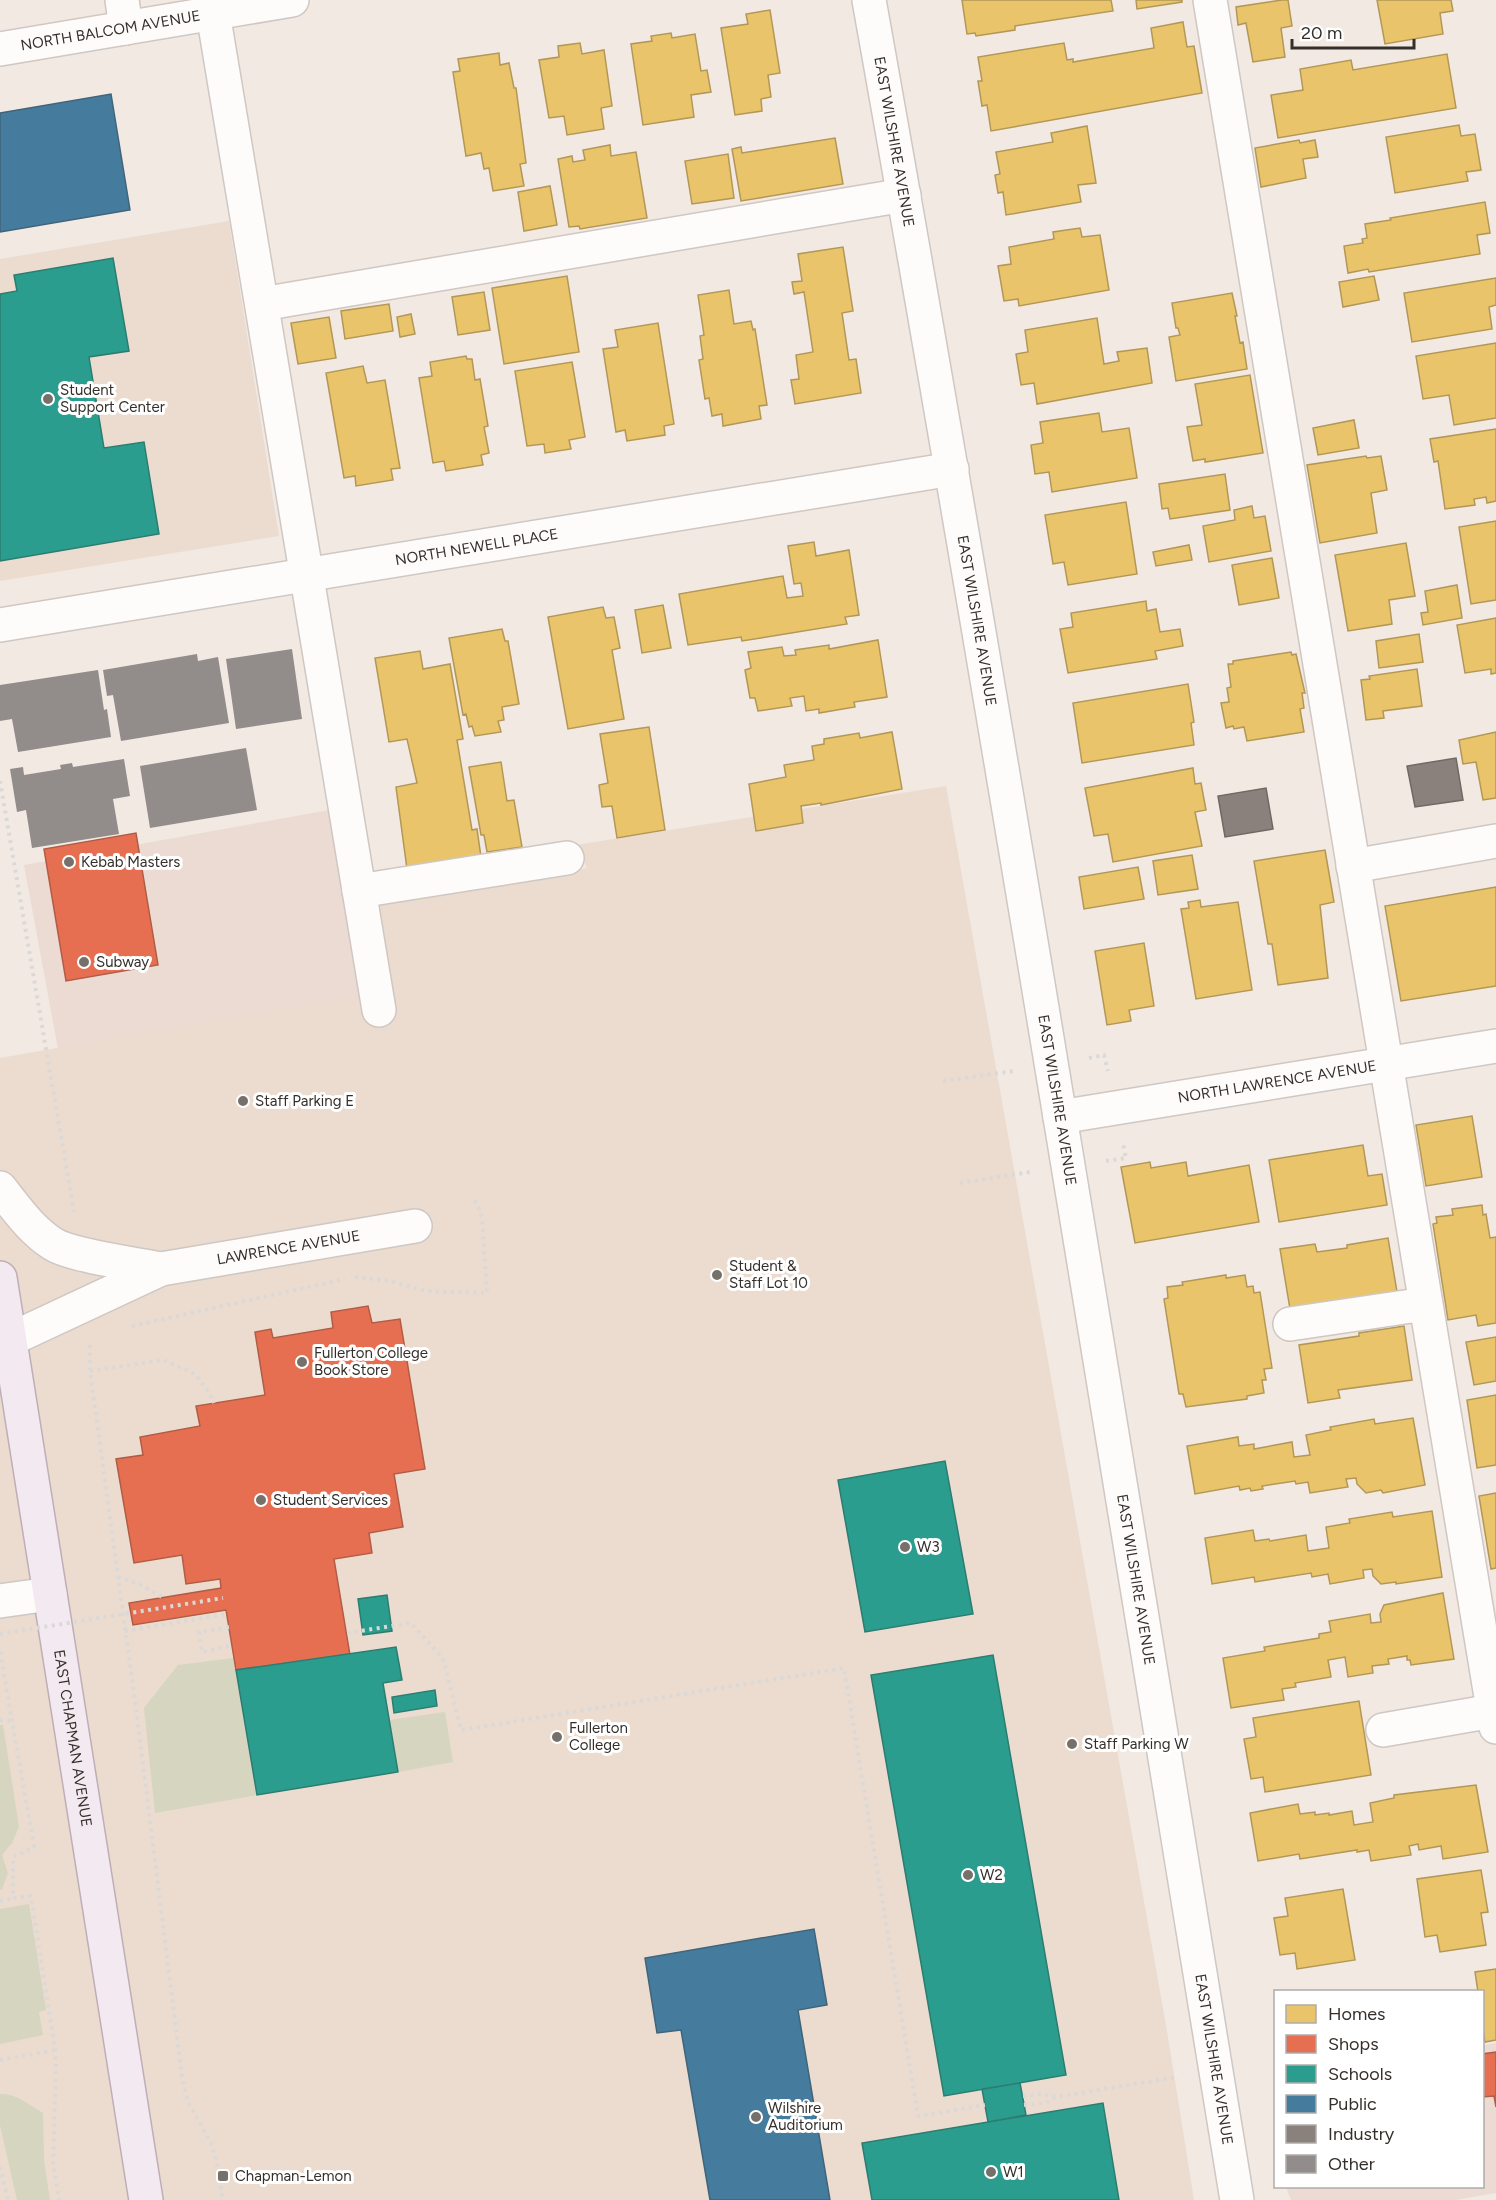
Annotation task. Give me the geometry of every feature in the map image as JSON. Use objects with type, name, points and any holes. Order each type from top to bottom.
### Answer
[{"type":"main road","name":"EAST CHAPMAN AVENUE","points":[[0,1278],[146,2200]]},
{"type":"street","name":"NORTH BALCOM AVENUE","points":[[0,49],[124,14],[213,13],[292,0]]},
{"type":"street","name":"EAST WILSHIRE AVENUE","points":[[869,0],[952,469],[1237,2200]]},
{"type":"street","points":[[1210,0],[1495,1719],[1383,1730]]},
{"type":"street","points":[[213,13],[379,1010]]},
{"type":"street","points":[[262,304],[904,195]]},
{"type":"street","name":"NORTH NEWELL PLACE","points":[[0,625],[952,469]]},
{"type":"street","points":[[1353,866],[1496,841]]},
{"type":"street","points":[[359,891],[567,858]]},
{"type":"street","name":"NORTH LAWRENCE AVENUE","points":[[1060,1117],[1496,1047]]},
{"type":"street","name":"LAWRENCE AVENUE","points":[[0,1188],[29,1224],[55,1246],[161,1269]]},
{"type":"street","name":"LAWRENCE AVENUE","points":[[9,1340],[161,1269],[415,1226]]},
{"type":"street","points":[[1290,1324],[1425,1304]]},
{"type":"street","points":[[0,1600],[50,1594]]},
{"type":"path","points":[[0,781],[75,1218]]},
{"type":"path","points":[[125,1328],[355,1277],[390,1281],[426,1291],[488,1293],[482,1217],[474,1198]]},
{"type":"path","points":[[90,1336],[90,1371],[182,2077],[188,2102],[214,2151],[224,2200]]},
{"type":"path","points":[[90,1371],[163,1360],[195,1374],[214,1402]]},
{"type":"path","points":[[118,1576],[141,1585],[162,1598]]},
{"type":"path","points":[[0,1634],[223,1598]]},
{"type":"path","points":[[125,1631],[174,1620],[227,1614]]},
{"type":"path","points":[[347,1633],[411,1623],[443,1658],[461,1730],[844,1668],[918,2116],[985,2105]]},
{"type":"path","points":[[229,1627],[199,1632],[202,1652],[232,1645]]},
{"type":"path","points":[[0,1652],[34,1847],[13,1857],[13,1898]]},
{"type":"path","points":[[0,1720],[12,1721]]},
{"type":"path","points":[[0,1900],[31,1896],[55,2050],[53,2163],[59,2200]]},
{"type":"path","points":[[0,2060],[55,2050]]},
{"type":"path","points":[[1024,2105],[1045,2103],[1056,2097],[1177,2077],[1179,2088]]},
{"type":"path","points":[[1023,2096],[1043,2094],[1056,2097]]},
{"type":"path","points":[[0,2167],[8,2200]]},
{"type":"shaded area","points":[[229,221],[279,536],[0,581],[0,259]]},
{"type":"shaded area","name":"Fullerton College","points":[[946,786],[1167,2031],[1194,2200],[0,2200],[0,1058],[367,994],[376,903],[587,868],[576,845]]},
{"type":"shaded area","points":[[335,809],[367,994],[58,1049],[24,865]]},
{"type":"shaded area","points":[[1496,2043],[1496,2193],[1455,2200],[1291,2200],[1286,2188],[1484,2188],[1484,2045]]},
{"type":"green space","points":[[234,1658],[257,1795],[155,1813],[144,1708],[178,1665]]},
{"type":"green space","points":[[445,1712],[453,1762],[398,1772],[389,1720]]},
{"type":"green space","points":[[0,1725],[3,1725],[19,1827],[12,1843],[2,1855],[8,1873],[0,1890]]},
{"type":"green space","points":[[29,1904],[46,2010],[39,2012],[43,2035],[0,2044],[0,1909]]},
{"type":"green space","points":[[0,2094],[17,2097],[43,2113],[44,2161],[50,2200],[17,2200],[0,2125]]},
{"type":"building: Homes","points":[[962,0],[1111,0],[1113,11],[1015,26],[1015,30],[976,36],[975,33],[967,34]]},
{"type":"building: Homes","points":[[1136,0],[1182,0],[1182,2],[1137,9]]},
{"type":"building: Homes","points":[[1288,0],[1292,26],[1281,28],[1285,57],[1253,62],[1246,23],[1238,25],[1236,7]]},
{"type":"building: Homes","points":[[1377,0],[1451,0],[1453,11],[1440,13],[1443,34],[1385,44]]},
{"type":"building: Homes","points":[[770,10],[780,73],[768,75],[771,97],[761,99],[762,111],[735,115],[721,28],[748,24],[746,14]]},
{"type":"building: Homes","points":[[1183,22],[1187,47],[1194,46],[1202,93],[991,131],[987,105],[982,106],[978,81],[982,81],[978,57],[1064,43],[1067,60],[1073,59],[1073,62],[1154,48],[1151,28]]},
{"type":"building: Homes","points":[[671,33],[672,38],[695,34],[701,71],[707,70],[711,92],[691,95],[694,117],[643,125],[631,44],[652,41],[651,36]]},
{"type":"building: Homes","points":[[580,43],[582,54],[604,50],[612,106],[601,108],[604,129],[567,135],[564,116],[549,118],[539,60],[559,57],[558,46]]},
{"type":"building: Homes","points":[[499,53],[500,65],[509,63],[514,88],[516,88],[526,163],[520,164],[524,186],[493,191],[489,168],[484,169],[481,153],[466,156],[453,72],[460,71],[458,59]]},
{"type":"building: Homes","points":[[1447,54],[1456,108],[1278,138],[1271,95],[1303,90],[1300,69],[1351,60],[1353,70]]},
{"type":"building: Homes","points":[[1459,125],[1461,136],[1475,134],[1481,170],[1466,172],[1468,181],[1395,193],[1386,137]]},
{"type":"building: Homes","points":[[1087,126],[1096,183],[1078,185],[1081,202],[1006,215],[1003,192],[998,193],[995,175],[1000,174],[996,152],[1053,142],[1051,133]]},
{"type":"building: Homes","points":[[835,138],[843,184],[741,201],[732,149],[741,147],[742,153]]},
{"type":"building: Homes","points":[[1299,140],[1300,143],[1315,140],[1318,157],[1303,159],[1306,178],[1261,187],[1255,148]]},
{"type":"building: Homes","points":[[610,145],[611,156],[636,152],[647,218],[580,229],[579,226],[569,227],[558,159],[572,156],[573,162],[585,160],[583,150]]},
{"type":"building: Homes","points":[[728,154],[734,198],[692,204],[685,161]]},
{"type":"building: Homes","points":[[550,186],[557,225],[524,231],[518,192]]},
{"type":"building: Homes","points":[[1485,202],[1490,233],[1477,235],[1480,254],[1369,272],[1368,269],[1348,273],[1344,246],[1363,243],[1362,239],[1367,238],[1365,224]]},
{"type":"building: Homes","points":[[1080,228],[1082,237],[1100,235],[1109,290],[1019,306],[1018,299],[1004,301],[998,266],[1011,264],[1009,247],[1054,239],[1053,232]]},
{"type":"building: Homes","points":[[843,247],[853,311],[842,313],[849,360],[856,359],[861,393],[795,404],[791,380],[799,379],[796,355],[813,352],[804,292],[794,294],[792,282],[802,281],[798,254]]},
{"type":"building: Homes","points":[[567,276],[579,352],[504,364],[492,288]]},
{"type":"building: Homes","points":[[1374,276],[1379,300],[1343,307],[1339,282]]},
{"type":"building: Homes","points":[[1496,278],[1496,305],[1489,307],[1492,329],[1412,342],[1404,293]]},
{"type":"building: Homes","points":[[729,290],[734,324],[751,321],[753,330],[755,329],[767,405],[759,406],[761,419],[723,426],[722,414],[712,416],[709,398],[705,399],[699,360],[703,359],[700,336],[704,335],[698,295]]},
{"type":"building: Homes","points":[[484,292],[490,330],[458,335],[452,297]]},
{"type":"building: Homes","points":[[1232,293],[1240,343],[1243,342],[1247,369],[1176,381],[1169,337],[1180,335],[1176,328],[1172,303]]},
{"type":"building: Homes","points":[[389,304],[393,331],[345,339],[341,311]]},
{"type":"building: Homes","points":[[411,314],[415,334],[400,337],[397,317]]},
{"type":"building: Homes","points":[[329,317],[336,358],[298,364],[291,323]]},
{"type":"building: Homes","points":[[1097,318],[1104,364],[1119,361],[1117,352],[1147,348],[1152,383],[1037,404],[1034,383],[1021,385],[1016,354],[1028,352],[1025,330]]},
{"type":"building: Homes","points":[[658,323],[674,424],[664,426],[665,435],[627,441],[625,430],[616,432],[603,349],[618,347],[615,330]]},
{"type":"building: Homes","points":[[1496,343],[1496,418],[1454,425],[1449,395],[1423,399],[1416,356]]},
{"type":"building: Homes","points":[[466,356],[467,359],[472,359],[475,380],[480,379],[488,426],[484,427],[489,453],[481,455],[483,465],[446,471],[444,461],[433,463],[419,378],[432,376],[430,362]]},
{"type":"building: Homes","points":[[572,362],[585,437],[569,440],[571,449],[545,453],[544,444],[527,446],[515,371]]},
{"type":"building: Homes","points":[[363,366],[367,383],[385,380],[400,468],[391,469],[393,480],[356,486],[355,476],[344,478],[326,373]]},
{"type":"building: Homes","points":[[1250,375],[1263,453],[1205,462],[1205,459],[1193,461],[1187,427],[1202,425],[1195,384]]},
{"type":"building: Homes","points":[[1099,413],[1102,432],[1129,428],[1137,478],[1052,492],[1049,472],[1035,474],[1031,445],[1043,443],[1040,422]]},
{"type":"building: Homes","points":[[1354,420],[1359,448],[1318,455],[1313,428]]},
{"type":"building: Homes","points":[[1496,429],[1496,501],[1487,503],[1486,497],[1474,499],[1475,505],[1445,509],[1438,461],[1434,462],[1430,439]]},
{"type":"building: Homes","points":[[1366,456],[1367,458],[1381,456],[1387,490],[1371,493],[1377,533],[1320,543],[1307,465]]},
{"type":"building: Homes","points":[[1225,474],[1230,510],[1170,519],[1168,508],[1162,509],[1159,484]]},
{"type":"building: Homes","points":[[1126,502],[1137,574],[1068,585],[1064,562],[1053,564],[1045,515]]},
{"type":"building: Homes","points":[[1252,506],[1254,518],[1265,516],[1271,551],[1209,562],[1203,526],[1235,520],[1234,510]]},
{"type":"building: Homes","points":[[1496,521],[1496,600],[1471,604],[1459,527]]},
{"type":"building: Homes","points":[[814,542],[816,556],[849,550],[859,615],[845,617],[847,624],[742,641],[741,637],[688,645],[679,594],[783,576],[787,598],[803,596],[801,583],[794,584],[788,546]]},
{"type":"building: Homes","points":[[1406,543],[1415,596],[1389,600],[1392,624],[1348,631],[1335,555]]},
{"type":"building: Homes","points":[[1189,545],[1192,560],[1156,566],[1153,552]]},
{"type":"building: Homes","points":[[1272,558],[1279,598],[1239,605],[1232,565]]},
{"type":"building: Homes","points":[[1457,585],[1462,618],[1423,625],[1421,613],[1428,612],[1425,591]]},
{"type":"building: Homes","points":[[1146,601],[1147,611],[1156,609],[1160,632],[1180,629],[1183,646],[1155,651],[1157,659],[1068,673],[1060,629],[1073,627],[1071,613]]},
{"type":"building: Homes","points":[[663,605],[671,648],[642,653],[635,610]]},
{"type":"building: Homes","points":[[603,607],[606,618],[614,617],[620,648],[612,650],[624,719],[568,729],[548,617]]},
{"type":"building: Homes","points":[[1496,618],[1496,673],[1491,674],[1491,669],[1465,673],[1457,625]]},
{"type":"building: Homes","points":[[502,629],[505,641],[508,641],[519,704],[502,707],[504,720],[498,721],[501,732],[475,736],[472,726],[469,727],[466,714],[463,715],[449,638]]},
{"type":"building: Homes","points":[[1419,634],[1423,662],[1379,668],[1376,641]]},
{"type":"building: Homes","points":[[878,640],[887,697],[854,702],[855,707],[819,713],[819,709],[806,711],[804,696],[790,698],[792,706],[758,711],[755,698],[750,698],[745,670],[751,668],[748,652],[782,647],[784,656],[796,655],[795,650],[829,645],[829,649]]},
{"type":"building: Homes","points":[[420,651],[423,669],[450,664],[463,739],[457,740],[472,830],[477,829],[481,857],[407,869],[396,787],[417,783],[407,739],[389,742],[375,658]]},
{"type":"building: Homes","points":[[1291,652],[1292,655],[1296,654],[1305,693],[1302,693],[1304,708],[1300,709],[1304,732],[1247,741],[1244,727],[1226,728],[1221,703],[1229,702],[1227,688],[1231,687],[1228,664],[1233,664],[1233,661]]},
{"type":"building: Homes","points":[[1417,669],[1422,706],[1383,711],[1384,718],[1366,720],[1361,680],[1370,679],[1369,676]]},
{"type":"building: Homes","points":[[1188,684],[1194,722],[1191,723],[1194,745],[1082,763],[1073,703]]},
{"type":"building: Homes","points":[[649,727],[665,830],[617,838],[612,806],[602,807],[599,785],[608,783],[600,734]]},
{"type":"building: Homes","points":[[892,732],[902,789],[821,805],[821,803],[801,806],[803,823],[756,831],[749,784],[786,777],[784,765],[814,760],[812,746],[824,744],[824,739],[859,733],[860,738]]},
{"type":"building: Homes","points":[[1496,732],[1496,798],[1483,800],[1476,762],[1463,764],[1459,740]]},
{"type":"building: Homes","points":[[501,762],[507,801],[514,800],[522,847],[487,852],[484,835],[481,835],[469,767]]},
{"type":"building: Homes","points":[[1193,768],[1195,784],[1201,783],[1206,810],[1195,812],[1202,846],[1113,862],[1108,834],[1094,836],[1085,788]]},
{"type":"building: Homes","points":[[1325,850],[1334,902],[1320,905],[1328,978],[1278,985],[1272,944],[1268,944],[1254,861]]},
{"type":"building: Homes","points":[[1192,855],[1198,889],[1158,895],[1153,861]]},
{"type":"building: Homes","points":[[1138,867],[1144,899],[1084,909],[1079,877]]},
{"type":"building: Homes","points":[[1496,887],[1496,986],[1401,1001],[1385,906]]},
{"type":"building: Homes","points":[[1200,900],[1201,907],[1238,902],[1252,990],[1196,999],[1181,909],[1189,908],[1188,902]]},
{"type":"building: Homes","points":[[1144,943],[1154,1006],[1129,1010],[1131,1021],[1107,1025],[1095,951]]},
{"type":"building: Homes","points":[[1472,1116],[1482,1177],[1426,1186],[1416,1125]]},
{"type":"building: Homes","points":[[1363,1145],[1368,1176],[1382,1174],[1387,1205],[1279,1222],[1269,1160]]},
{"type":"building: Homes","points":[[1150,1162],[1151,1168],[1186,1162],[1188,1176],[1249,1165],[1259,1222],[1135,1243],[1121,1167]]},
{"type":"building: Homes","points":[[1482,1205],[1490,1238],[1496,1237],[1496,1323],[1478,1326],[1476,1315],[1448,1320],[1433,1224],[1437,1223],[1436,1217],[1453,1215],[1452,1209]]},
{"type":"building: Homes","points":[[1388,1238],[1397,1292],[1290,1309],[1280,1249],[1315,1244],[1317,1252],[1347,1248],[1347,1245]]},
{"type":"building: Homes","points":[[1226,1275],[1226,1278],[1245,1275],[1247,1287],[1253,1286],[1254,1293],[1260,1292],[1272,1368],[1264,1369],[1266,1380],[1262,1380],[1264,1393],[1247,1396],[1247,1399],[1186,1407],[1183,1394],[1179,1394],[1164,1299],[1168,1298],[1167,1287],[1183,1285],[1182,1282]]},
{"type":"building: Homes","points":[[1404,1326],[1412,1380],[1338,1390],[1340,1398],[1308,1403],[1299,1345],[1359,1336],[1359,1333]]},
{"type":"building: Homes","points":[[1496,1337],[1496,1381],[1474,1385],[1466,1342]]},
{"type":"building: Homes","points":[[1496,1395],[1496,1465],[1477,1468],[1467,1400]]},
{"type":"building: Homes","points":[[1413,1418],[1425,1485],[1383,1493],[1381,1490],[1366,1493],[1357,1484],[1356,1478],[1346,1479],[1348,1487],[1310,1493],[1308,1482],[1296,1484],[1295,1481],[1262,1486],[1263,1489],[1251,1491],[1250,1488],[1240,1490],[1239,1486],[1195,1494],[1187,1446],[1238,1437],[1239,1446],[1254,1444],[1254,1449],[1292,1442],[1294,1457],[1310,1455],[1306,1435],[1331,1430],[1330,1427],[1374,1419],[1375,1424]]},
{"type":"building: Homes","points":[[1496,1493],[1496,1568],[1491,1569],[1479,1496]]},
{"type":"building: Homes","points":[[1432,1511],[1442,1577],[1381,1584],[1373,1576],[1372,1569],[1363,1570],[1364,1578],[1330,1584],[1328,1574],[1312,1577],[1311,1573],[1255,1582],[1254,1577],[1212,1584],[1205,1538],[1253,1530],[1255,1541],[1306,1535],[1308,1551],[1329,1548],[1326,1527],[1350,1523],[1349,1519],[1392,1512],[1393,1517]]},
{"type":"building: Homes","points":[[1443,1593],[1454,1659],[1411,1665],[1407,1656],[1388,1659],[1389,1664],[1372,1666],[1373,1673],[1348,1677],[1345,1657],[1328,1660],[1331,1677],[1295,1683],[1296,1687],[1282,1689],[1284,1700],[1231,1708],[1223,1658],[1265,1651],[1264,1647],[1319,1638],[1319,1634],[1331,1632],[1329,1621],[1370,1614],[1371,1623],[1381,1622],[1380,1614],[1384,1605]]},
{"type":"building: Homes","points":[[1359,1701],[1371,1775],[1265,1792],[1263,1777],[1251,1779],[1244,1739],[1256,1737],[1253,1718]]},
{"type":"building: Homes","points":[[1476,1785],[1488,1852],[1443,1859],[1441,1846],[1419,1850],[1418,1844],[1409,1846],[1411,1855],[1371,1861],[1369,1850],[1357,1852],[1357,1850],[1300,1859],[1299,1854],[1258,1861],[1250,1813],[1298,1804],[1300,1814],[1315,1812],[1315,1815],[1329,1813],[1329,1815],[1352,1811],[1354,1825],[1373,1822],[1370,1803],[1394,1798],[1394,1795]]},
{"type":"building: Homes","points":[[1481,1870],[1488,1912],[1481,1913],[1486,1945],[1440,1952],[1437,1935],[1425,1937],[1417,1879]]},
{"type":"building: Homes","points":[[1343,1889],[1355,1960],[1297,1969],[1295,1953],[1280,1955],[1274,1918],[1288,1916],[1285,1898]]},
{"type":"building: Homes","points":[[1496,1969],[1496,2040],[1485,2042],[1484,1990],[1478,1990],[1475,1972]]},
{"type":"building: Shops","points":[[136,833],[158,965],[66,981],[44,849]]},
{"type":"building: Shops","name":"Student Services","points":[[368,1306],[372,1323],[400,1319],[425,1469],[394,1474],[403,1527],[369,1533],[372,1553],[334,1559],[350,1655],[236,1670],[226,1610],[133,1625],[129,1603],[221,1588],[220,1579],[186,1584],[182,1555],[134,1563],[116,1459],[143,1455],[140,1437],[200,1426],[196,1406],[265,1395],[255,1332],[271,1329],[273,1338],[333,1328],[331,1312]]},
{"type":"building: Shops","points":[[1496,2052],[1496,2107],[1494,2096],[1484,2097],[1484,2054]]},
{"type":"building: Schools","name":"Student Support Center","points":[[113,258],[129,351],[89,357],[104,448],[144,442],[159,534],[0,561],[0,294],[17,291],[14,275]]},
{"type":"building: Schools","name":"W3","points":[[945,1461],[973,1614],[865,1632],[838,1480]]},
{"type":"building: Schools","points":[[387,1595],[392,1631],[363,1635],[358,1599]]},
{"type":"building: Schools","points":[[396,1647],[402,1680],[383,1683],[398,1772],[257,1795],[236,1670]]},
{"type":"building: Schools","name":"W2","points":[[993,1655],[1066,2075],[944,2096],[871,1675]]},
{"type":"building: Schools","points":[[435,1690],[437,1706],[394,1713],[392,1697]]},
{"type":"building: Schools","points":[[1020,2083],[1026,2115],[988,2122],[982,2089]]},
{"type":"building: Schools","name":"W1","points":[[1103,2103],[1119,2200],[872,2200],[862,2143]]},
{"type":"building: Public","points":[[111,94],[130,210],[0,232],[0,113]]},
{"type":"building: Public","name":"Wilshire Auditorium","points":[[814,1929],[827,2005],[798,2010],[830,2200],[710,2200],[681,2030],[657,2033],[645,1958]]},
{"type":"building: Industry","points":[[1456,758],[1463,800],[1415,807],[1407,766]]},
{"type":"building: Industry","points":[[1266,788],[1273,829],[1225,837],[1218,796]]},
{"type":"building: Other","points":[[292,649],[302,719],[236,729],[226,659]]},
{"type":"building: Other","points":[[197,654],[198,661],[218,657],[229,723],[121,741],[113,695],[107,696],[103,670]]},
{"type":"building: Other","points":[[98,670],[111,737],[18,752],[12,719],[0,721],[0,685]]},
{"type":"building: Other","points":[[246,748],[257,810],[150,828],[140,766]]},
{"type":"building: Other","points":[[124,759],[130,796],[113,799],[119,834],[32,848],[26,810],[17,812],[10,769],[23,767],[24,775],[61,769],[60,765],[72,763],[73,767]]},
{"type":"place","name":"Student Support Center","points":[[48,399]]},
{"type":"place","name":"Kebab Masters","points":[[69,862]]},
{"type":"place","name":"Subway","points":[[84,962]]},
{"type":"place","name":"Staff Parking E","points":[[243,1101]]},
{"type":"place","name":"Student & Staff Lot 10","points":[[717,1275]]},
{"type":"place","name":"Fullerton College Book Store","points":[[302,1362]]},
{"type":"place","name":"Student Services","points":[[261,1500]]},
{"type":"place","name":"W3","points":[[905,1547]]},
{"type":"place","name":"Fullerton College","points":[[557,1737]]},
{"type":"place","name":"Staff Parking W","points":[[1072,1744]]},
{"type":"place","name":"W2","points":[[968,1875]]},
{"type":"place","name":"Wilshire Auditorium","points":[[756,2117]]},
{"type":"place","name":"W1","points":[[991,2172]]},
{"type":"place","name":"Chapman-Lemon","points":[[223,2176]]}]
